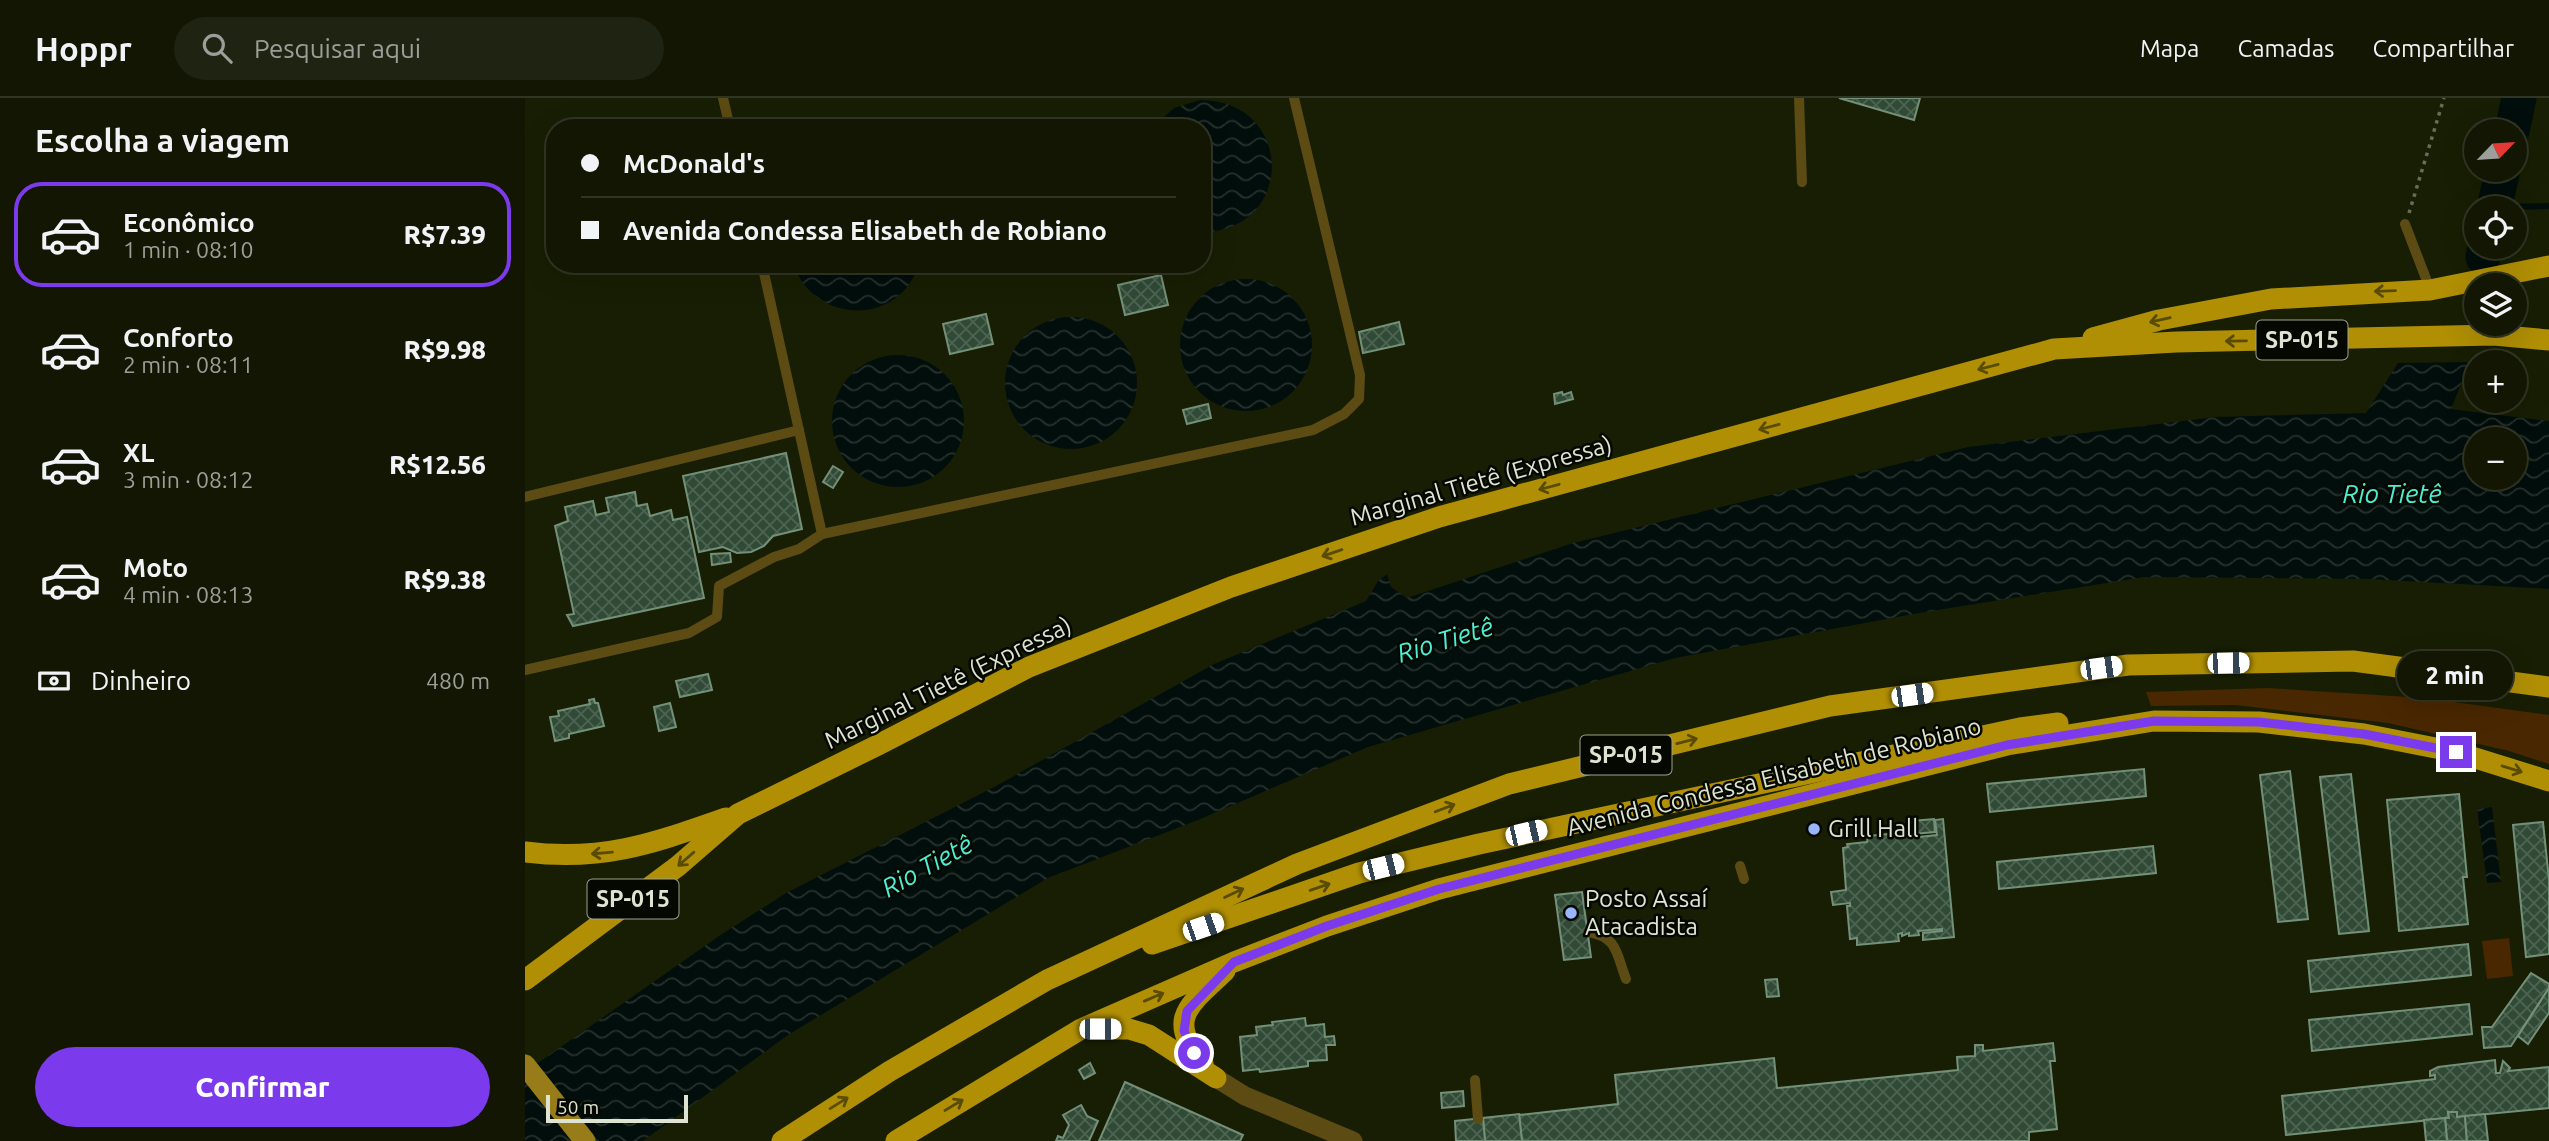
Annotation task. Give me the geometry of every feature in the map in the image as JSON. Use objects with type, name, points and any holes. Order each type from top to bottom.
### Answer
[{"type":"highway","points":[[2054,349],[2159,320],[2271,299],[2357,292],[2430,290],[2549,265]]},
{"type":"highway","name":"Marginal Tietê (Expressa)","points":[[525,980],[678,866],[738,814],[1029,667],[1231,587],[1439,517],[2054,349],[2176,342],[2494,335],[2549,340]]},
{"type":"highway","name":"SP-015","points":[[782,1141],[890,1071],[1047,980],[1297,864],[1509,784],[1830,706],[2129,664],[2353,661],[2549,687]]},
{"type":"highway","points":[[1047,980],[1359,873],[1479,844],[2020,727],[2105,718],[2154,721]]},
{"type":"highway","name":"Avenida Condessa Elisabeth de Robiano","points":[[896,1141],[1081,1029],[1234,962],[1327,926],[1439,889],[2007,745],[2154,721],[2259,722],[2364,734],[2456,752],[2549,780]]},
{"type":"highway","points":[[525,852],[552,855],[607,853],[645,846],[738,814]]},
{"type":"highway","points":[[1216,1078],[1189,1046],[1183,1024],[1192,1004],[1234,962]]},
{"type":"highway","points":[[1081,1029],[1129,1029],[1139,1032],[1158,1040],[1216,1078]]},
{"type":"main road","points":[[525,1065],[585,1141]]},
{"type":"street","points":[[1216,1078],[1245,1096],[1353,1141]]},
{"type":"lane","points":[[723,98],[728,119]]},
{"type":"lane","points":[[525,670],[689,633],[717,617],[719,586],[774,557],[799,549],[822,534],[1313,430],[1344,414],[1359,399],[1360,375],[1294,98]]},
{"type":"lane","points":[[1800,98],[1802,182]]},
{"type":"lane","points":[[2405,225],[2430,290]]},
{"type":"lane","points":[[764,273],[822,534]]},
{"type":"lane","points":[[525,497],[799,430]]},
{"type":"lane","points":[[1740,866],[1744,879]]},
{"type":"lane","points":[[1588,932],[1602,934],[1611,940],[1626,979]]},
{"type":"lane","points":[[1475,1080],[1478,1119]]},
{"type":"path","points":[[2405,225],[2444,98]]},
{"type":"shaded area","points":[[2268,688],[2424,698],[2549,715],[2549,764],[2509,751],[2388,723],[2236,705],[2151,706],[2146,692]]},
{"type":"shaded area","points":[[2509,938],[2513,976],[2487,979],[2482,941]]},
{"type":"water","points":[[1200,100],[1231,106],[1254,120],[1267,142],[1272,166],[1268,190],[1255,211],[1233,226],[1211,230],[1211,119],[1162,119],[1174,108]]},
{"type":"water","points":[[798,273],[915,273],[909,285],[894,299],[876,308],[857,311],[837,307],[819,299],[804,284]]},
{"type":"water","points":[[1246,279],[1271,284],[1293,298],[1307,320],[1312,345],[1307,370],[1293,392],[1271,406],[1246,411],[1221,406],[1199,392],[1185,370],[1180,345],[1185,320],[1199,298],[1221,284]]},
{"type":"water","points":[[1071,317],[1096,322],[1118,336],[1132,358],[1137,383],[1132,408],[1118,430],[1096,444],[1071,449],[1046,444],[1024,430],[1010,408],[1005,383],[1010,358],[1024,336],[1046,322]]},
{"type":"water","points":[[898,355],[923,360],[945,374],[959,396],[964,421],[959,446],[945,468],[923,482],[898,487],[873,482],[851,468],[837,446],[832,421],[837,396],[851,374],[873,360]]},
{"type":"water","name":"Rio Tietê","points":[[2464,362],[2464,377],[2451,409],[2464,411],[2464,413],[2549,421],[2549,589],[2368,579],[2144,577],[1919,613],[1675,658],[1368,747],[1198,820],[1048,878],[788,1035],[643,1141],[525,1141],[525,1072],[719,936],[786,893],[996,786],[1214,664],[1366,601],[1378,581],[1387,574],[1391,587],[1407,598],[1573,543],[1968,447],[2215,417],[2366,413],[2398,363]]},
{"type":"water","points":[[2492,807],[2501,882],[2487,883],[2477,809]]},
{"type":"building","points":[[1839,98],[1920,98],[1914,120]]},
{"type":"building","points":[[1161,275],[1168,305],[1125,315],[1118,285]]},
{"type":"building","points":[[986,314],[993,344],[950,354],[943,324]]},
{"type":"building","points":[[1399,322],[1404,344],[1363,353],[1359,332]]},
{"type":"building","points":[[1562,392],[1563,395],[1571,392],[1573,399],[1555,404],[1554,394]]},
{"type":"building","points":[[1208,404],[1211,418],[1187,424],[1183,410]]},
{"type":"building","points":[[786,453],[802,529],[773,536],[764,546],[751,552],[737,553],[723,547],[699,552],[683,476]]},
{"type":"building","points":[[833,466],[843,472],[833,488],[823,482]]},
{"type":"building","points":[[635,492],[637,506],[647,504],[650,516],[671,510],[673,520],[687,517],[704,598],[573,626],[567,615],[574,614],[555,526],[568,521],[565,507],[593,501],[596,515],[609,512],[606,498]]},
{"type":"building","points":[[730,553],[731,562],[712,565],[711,554]]},
{"type":"building","points":[[708,674],[712,690],[680,697],[676,681]]},
{"type":"building","points":[[594,699],[595,703],[598,703],[604,726],[569,734],[569,738],[555,741],[550,717],[559,716],[558,711],[590,704],[589,700]]},
{"type":"building","points":[[670,703],[676,727],[659,731],[654,707]]},
{"type":"building","points":[[2144,769],[2146,796],[1990,812],[1987,784]]},
{"type":"building","points":[[2290,771],[2308,919],[2278,922],[2260,775]]},
{"type":"building","points":[[2351,774],[2369,931],[2339,934],[2320,777]]},
{"type":"building","points":[[2459,794],[2467,877],[2463,877],[2468,924],[2399,931],[2387,800]]},
{"type":"building","points":[[1934,819],[1935,832],[1913,834],[1912,821]]},
{"type":"building","points":[[1943,819],[1954,937],[1923,940],[1923,933],[1942,929],[1918,931],[1919,935],[1898,934],[1899,941],[1857,945],[1857,938],[1850,939],[1847,906],[1850,906],[1850,903],[1833,905],[1831,892],[1846,890],[1843,848],[1848,847],[1847,844],[1867,842],[1868,836],[1909,832],[1910,838],[1937,835],[1935,820]]},
{"type":"building","points":[[2543,822],[2549,880],[2549,954],[2526,957],[2513,825]]},
{"type":"building","points":[[2153,846],[2156,873],[1999,889],[1997,862]]},
{"type":"building","name":"Posto Assaí Atacadista","points":[[1582,892],[1591,957],[1564,960],[1555,895]]},
{"type":"building","points":[[2468,944],[2471,975],[2311,992],[2308,961]]},
{"type":"building","points":[[2531,973],[2549,984],[2549,988],[2511,1046],[2484,1048],[2482,1027],[2492,1027]]},
{"type":"building","points":[[1777,979],[1779,996],[1767,997],[1765,980]]},
{"type":"building","points":[[2549,988],[2549,1013],[2528,1044],[2518,1036]]},
{"type":"building","points":[[2469,1004],[2472,1034],[2312,1051],[2309,1020]]},
{"type":"building","points":[[1305,1018],[1306,1026],[1324,1024],[1325,1037],[1334,1036],[1335,1045],[1326,1045],[1327,1060],[1308,1061],[1308,1066],[1260,1072],[1259,1069],[1243,1071],[1240,1037],[1257,1035],[1256,1027],[1273,1025],[1272,1022]]},
{"type":"building","points":[[2053,1043],[2055,1061],[2050,1061],[2057,1129],[2029,1132],[2029,1141],[1522,1141],[1519,1115],[1618,1104],[1615,1075],[1774,1058],[1777,1088],[1958,1070],[1957,1057],[1975,1056],[1975,1045],[1983,1045],[1983,1051]]},
{"type":"building","points":[[2495,1060],[2496,1073],[2500,1073],[2503,1061],[2510,1068],[2508,1071],[2549,1067],[2549,1108],[2457,1117],[2457,1112],[2448,1112],[2449,1118],[2286,1135],[2282,1096],[2435,1079],[2435,1075],[2430,1076],[2430,1071],[2438,1067]]},
{"type":"building","points":[[1090,1063],[1095,1073],[1084,1079],[1079,1070]]},
{"type":"building","points":[[1125,1082],[1243,1135],[1240,1141],[1099,1141]]},
{"type":"building","points":[[1463,1091],[1464,1106],[1442,1108],[1441,1093]]},
{"type":"building","points":[[1081,1105],[1087,1116],[1098,1121],[1089,1141],[1056,1141],[1058,1136],[1063,1138],[1069,1125],[1063,1115]]},
{"type":"building","points":[[2448,1112],[2457,1112],[2457,1117],[2465,1116],[2467,1141],[2447,1141],[2445,1118],[2449,1118]]},
{"type":"building","points":[[1519,1114],[1522,1141],[1485,1141],[1483,1118]]},
{"type":"building","points":[[2485,1114],[2488,1141],[2467,1141],[2465,1116]]},
{"type":"building","points":[[1483,1118],[1485,1141],[1456,1141],[1455,1121]]},
{"type":"building","points":[[2445,1118],[2447,1141],[2426,1141],[2424,1120]]},
{"type":"waterway","points":[[2515,119],[2519,98]]},
{"type":"waterway","points":[[2497,196],[2500,182]]},
{"type":"waterway","points":[[2527,206],[2549,206]]},
{"type":"place","name":"Grill Hall","points":[[1814,829]]},
{"type":"place","name":"Posto Assaí Atacadista","points":[[1571,913]]},
{"type":"route","points":[[1194,1053],[1185,1038],[1183,1024],[1187,1011],[1234,962],[1327,926],[1439,889],[2007,745],[2154,721],[2259,722],[2364,734],[2456,752]]}]
